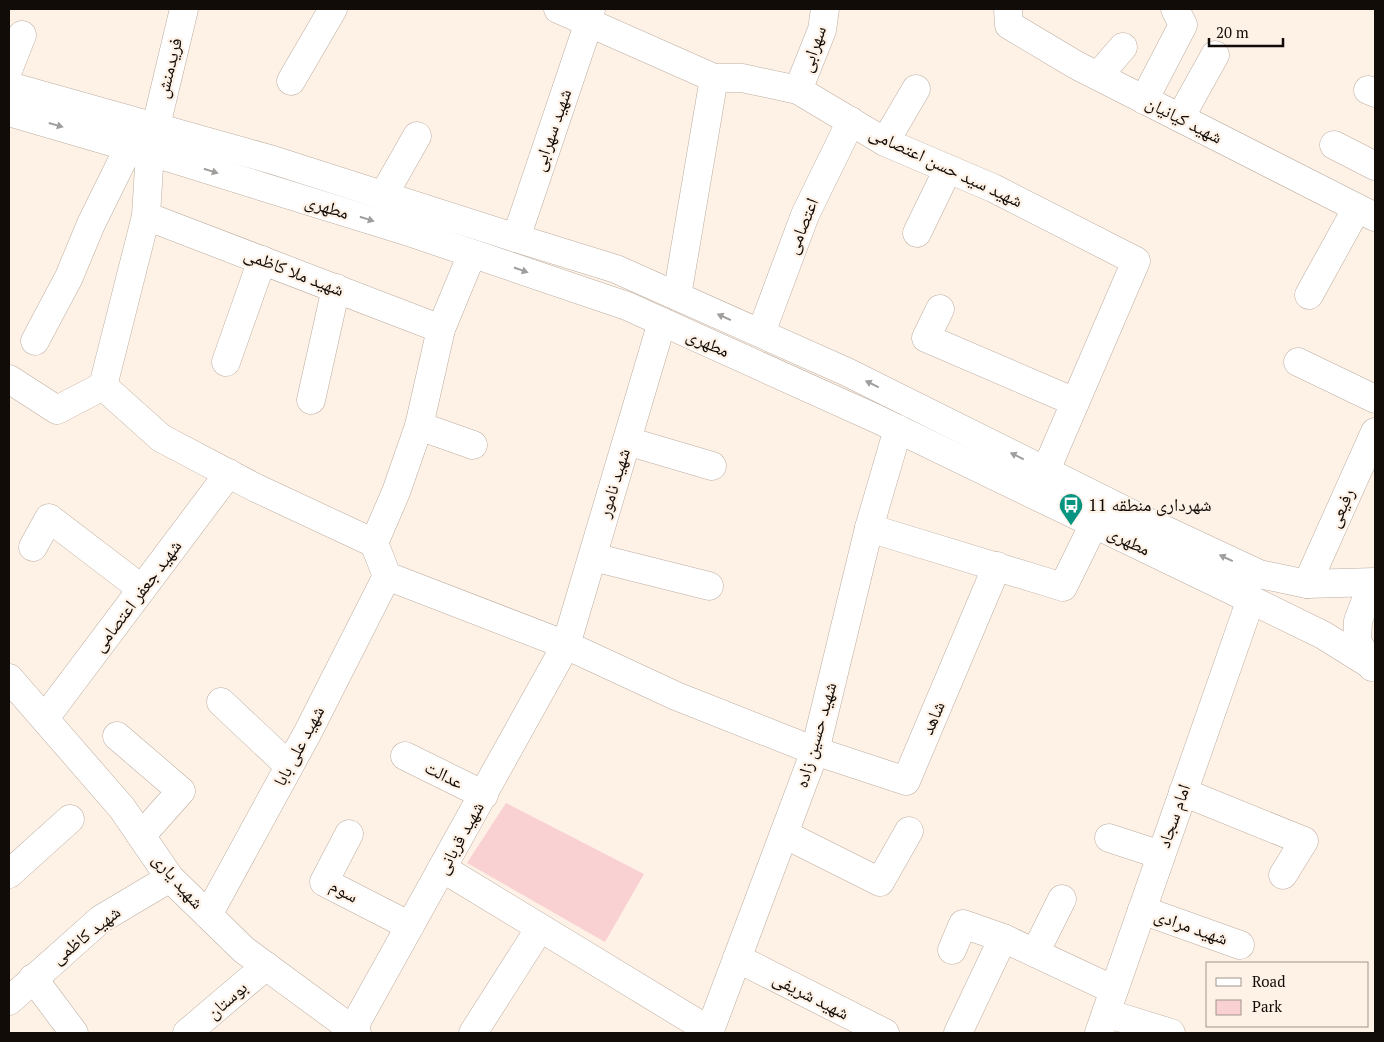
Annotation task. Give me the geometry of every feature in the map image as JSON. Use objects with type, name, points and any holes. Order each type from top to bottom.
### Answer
[{"type":"street","name":"فریدمنش","points":[[144,141],[184,9]]},
{"type":"street","points":[[291,81],[333,9]]},
{"type":"street","name":"شهید سید حسن اعتصامی","points":[[558,9],[590,16],[714,78],[742,78],[798,90],[885,142],[993,188],[1136,261],[1075,402]]},
{"type":"street","name":"سهرابی","points":[[798,90],[822,30],[825,9]]},
{"type":"street","name":"شهید کیانیان","points":[[1008,9],[1009,25],[1045,48],[1366,213]]},
{"type":"street","points":[[1144,100],[1183,25],[1175,9]]},
{"type":"street","name":"شهید سهرابی","points":[[516,238],[590,16]]},
{"type":"street","points":[[9,68],[22,35]]},
{"type":"street","points":[[1098,76],[1123,47]]},
{"type":"street","points":[[1180,118],[1215,55]]},
{"type":"street","points":[[677,296],[714,78]]},
{"type":"street","name":"مطهری","points":[[9,86],[144,141],[627,306],[898,429],[1251,600],[1323,635],[1373,668]]},
{"type":"street","points":[[885,142],[916,89]]},
{"type":"street","name":"مطهری","points":[[9,112],[144,141],[273,160],[616,269],[847,372],[1259,574],[1307,584],[1375,582]]},
{"type":"street","name":"اعتصامی","points":[[761,333],[805,215],[850,121]]},
{"type":"street","points":[[383,196],[417,136]]},
{"type":"street","points":[[9,379],[57,410],[103,386],[146,216],[144,141]]},
{"type":"street","points":[[35,341],[69,277],[91,224],[144,141]]},
{"type":"street","points":[[1334,145],[1375,166]]},
{"type":"street","points":[[917,233],[948,169]]},
{"type":"street","points":[[1309,295],[1366,213]]},
{"type":"street","name":"شهید ملا کاظمی","points":[[146,216],[441,329]]},
{"type":"street","points":[[374,544],[396,492],[420,426],[441,329],[472,254]]},
{"type":"street","points":[[226,362],[262,260]]},
{"type":"street","points":[[312,400],[336,288]]},
{"type":"street","points":[[940,309],[926,338],[1075,402],[1046,470]]},
{"type":"street","name":"شهید نامور","points":[[566,645],[662,322]]},
{"type":"street","points":[[1298,362],[1375,400]]},
{"type":"street","points":[[103,386],[161,438],[374,544],[387,576],[566,645],[676,696],[815,751]]},
{"type":"street","points":[[420,426],[473,445]]},
{"type":"street","name":"شهید حسین زاده","points":[[710,1032],[815,751],[869,528],[898,429]]},
{"type":"street","name":"رفیعی","points":[[1307,584],[1375,432]]},
{"type":"street","points":[[627,441],[712,466]]},
{"type":"street","name":"شهید جعفر اعتصامی","points":[[45,718],[229,473]]},
{"type":"street","points":[[33,547],[49,518],[142,589]]},
{"type":"street","points":[[869,528],[974,561],[1063,586],[1094,524]]},
{"type":"street","points":[[592,557],[709,586]]},
{"type":"street","name":"شاهد","points":[[815,751],[906,782],[997,566]]},
{"type":"street","points":[[1251,600],[1264,596],[1268,586],[1259,574]]},
{"type":"street","name":"شهید علی بابا","points":[[208,915],[289,766],[387,576]]},
{"type":"street","points":[[1373,668],[1357,641],[1358,620],[1367,597],[1375,591]]},
{"type":"street","name":"امام سجاد","points":[[1106,1012],[1251,600]]},
{"type":"street","name":"شهید قربانی","points":[[355,1032],[410,926],[566,645]]},
{"type":"street","name":"شهید یاری","points":[[9,678],[122,808],[170,878],[244,950],[355,1032]]},
{"type":"street","points":[[221,702],[289,766]]},
{"type":"street","points":[[117,736],[181,791],[141,836]]},
{"type":"street","name":"عدالت","points":[[405,756],[484,794]]},
{"type":"street","points":[[1183,792],[1304,841],[1283,876]]},
{"type":"street","points":[[9,874],[70,819]]},
{"type":"street","points":[[784,834],[880,882],[908,831]]},
{"type":"street","name":"سوم","points":[[349,834],[324,882],[410,926]]},
{"type":"street","points":[[1110,838],[1161,855]]},
{"type":"street","points":[[442,868],[710,1032]]},
{"type":"street","name":"شهید کاظمی","points":[[9,1001],[101,919],[170,878]]},
{"type":"street","points":[[1035,953],[1062,899]]},
{"type":"street","name":"شهید مرادی","points":[[1142,910],[1240,944]]},
{"type":"street","points":[[952,950],[963,924],[1003,938],[1035,953],[1106,1012],[1171,1033]]},
{"type":"street","points":[[473,1033],[540,928]]},
{"type":"street","points":[[958,1033],[1003,938]]},
{"type":"street","name":"شهید شریفی","points":[[737,958],[885,1033]]},
{"type":"street","name":"بوستان","points":[[187,1033],[266,966]]},
{"type":"street","points":[[34,978],[74,1033]]},
{"type":"green space","points":[[506,803],[644,874],[605,942],[467,863]]},
{"type":"place","name":"شهرداری منطقه 11","points":[[1071,526]]}]
